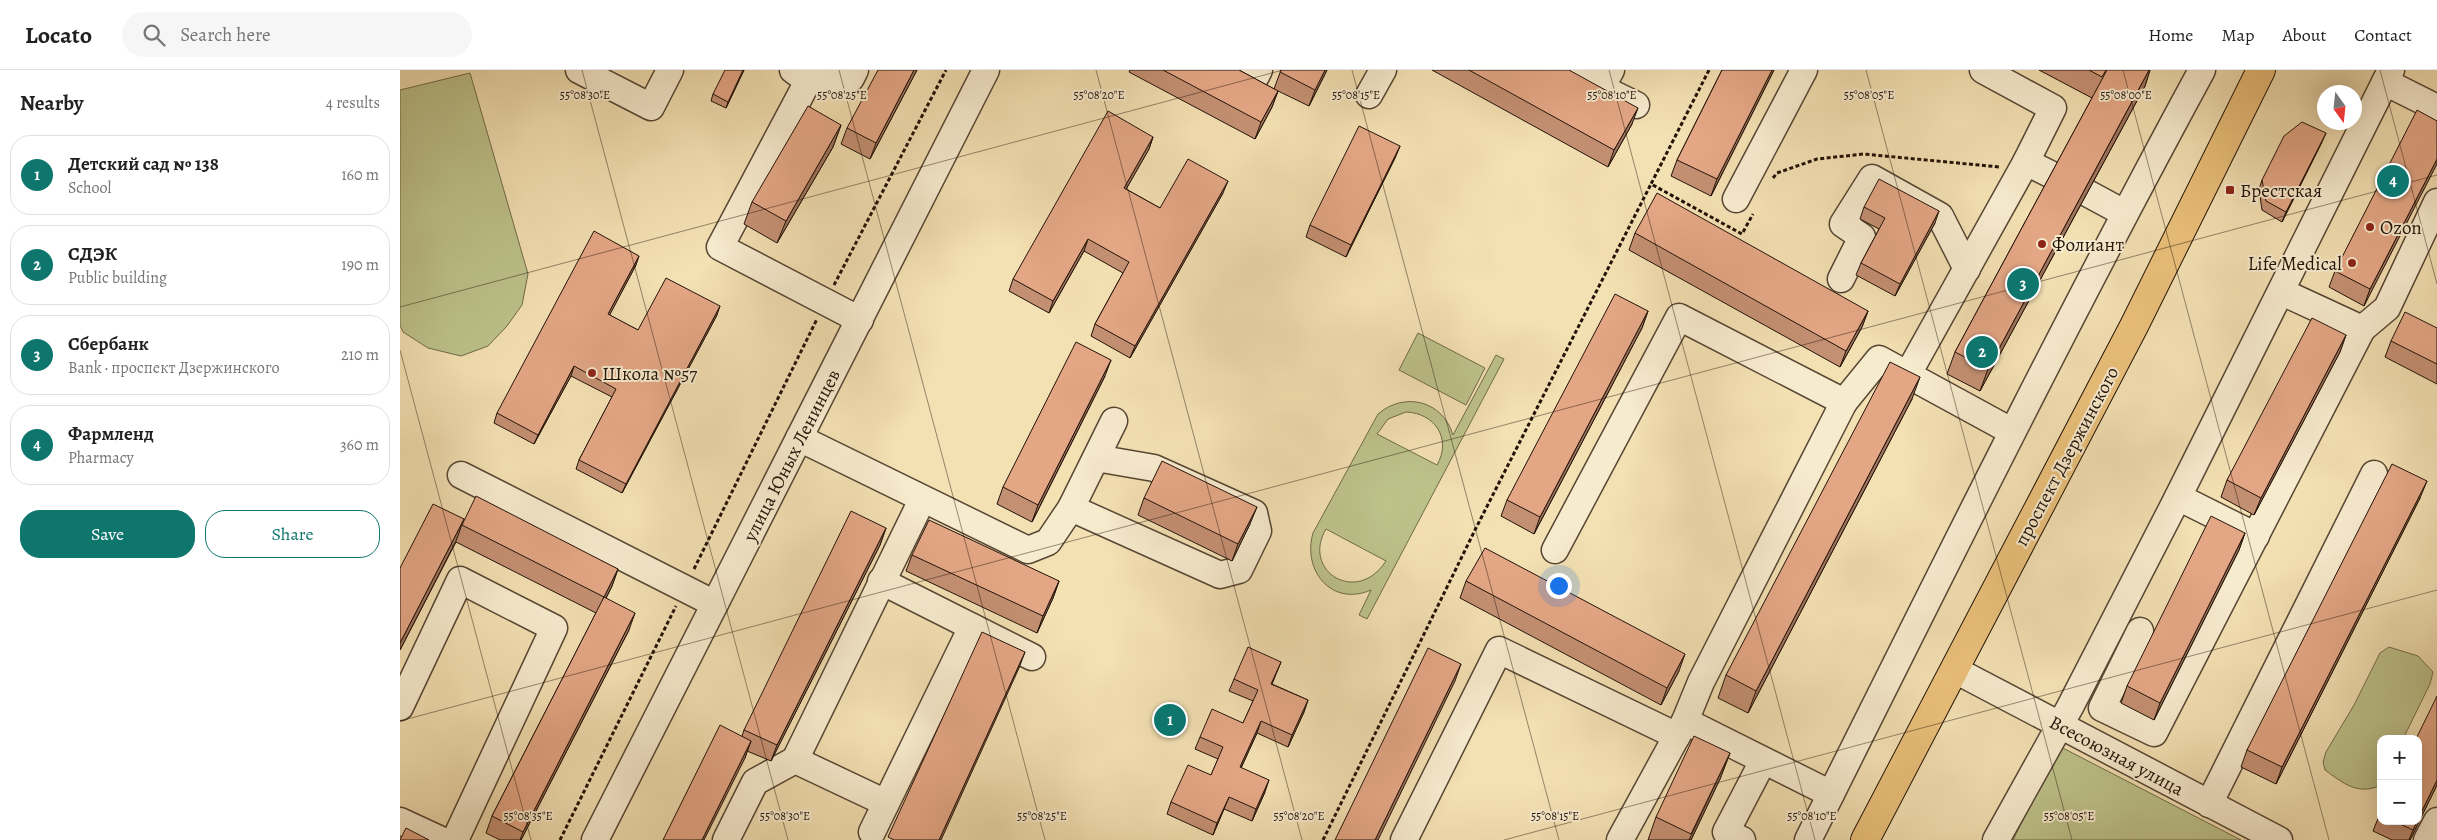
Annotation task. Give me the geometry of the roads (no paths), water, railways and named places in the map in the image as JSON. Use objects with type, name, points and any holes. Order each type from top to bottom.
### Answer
[{"type":"main road","name":"проспект Дзержинского","points":[[1865,840],[2129,335],[2261,70]]},
{"type":"street","points":[[579,70],[651,107],[670,70]]},
{"type":"street","points":[[855,70],[851,78],[800,75],[720,247],[860,320]]},
{"type":"street","name":"улица Юных Ленинцев","points":[[595,840],[986,70]]},
{"type":"street","points":[[1244,70],[1256,76],[1259,70]]},
{"type":"street","points":[[1370,95],[1384,70]]},
{"type":"street","points":[[1569,70],[1606,79],[1636,105]]},
{"type":"street","points":[[1746,204],[1804,70]]},
{"type":"street","points":[[1908,374],[2024,166],[2053,108],[1982,70]]},
{"type":"street","points":[[1808,840],[2011,431],[2124,213],[2202,70]]},
{"type":"street","points":[[1996,840],[2065,716],[2178,497],[2282,292],[2388,76],[2437,108]]},
{"type":"street","points":[[2024,166],[2054,176]]},
{"type":"street","points":[[1841,279],[1862,237],[1843,224],[1872,178],[1940,216],[1966,269]]},
{"type":"street","points":[[2087,193],[2124,213]]},
{"type":"street","points":[[2065,716],[2102,708],[2154,733],[2362,329],[2387,308],[2437,204]]},
{"type":"street","points":[[2282,292],[2362,329]]},
{"type":"street","points":[[2387,308],[2412,321]]},
{"type":"street","points":[[1555,550],[1678,317],[1844,402]]},
{"type":"street","points":[[1620,840],[1681,728],[1701,682],[1844,402],[1879,359],[2011,431]]},
{"type":"street","points":[[799,438],[922,500],[1028,550],[1048,542],[1071,508],[1114,422]]},
{"type":"street","points":[[1071,508],[1220,575],[1239,570],[1258,531],[1254,513],[1154,468],[1096,458]]},
{"type":"street","points":[[2209,804],[2374,474]]},
{"type":"street","points":[[461,475],[715,604]]},
{"type":"street","points":[[2178,497],[2256,536]]},
{"type":"street","points":[[726,840],[755,782],[795,760],[922,500]]},
{"type":"street","points":[[400,707],[460,580],[554,628],[455,840]]},
{"type":"street","points":[[881,581],[1032,657]]},
{"type":"street","points":[[872,832],[972,627]]},
{"type":"street","points":[[2102,708],[2140,631]]},
{"type":"street","points":[[1404,840],[1499,650],[1763,761],[1831,794]]},
{"type":"street","name":"Всесоюзная улица","points":[[1955,670],[2065,716],[2209,804],[2279,840]]},
{"type":"street","points":[[795,760],[886,803]]},
{"type":"street","points":[[1742,840],[1726,832],[1763,761]]},
{"type":"street","points":[[400,821],[441,840]]},
{"type":"street","points":[[2427,840],[2437,821]]},
{"type":"place","name":"Фармленд","points":[[2393,181]]},
{"type":"place","name":"Брестская","points":[[2230,190]]},
{"type":"place","name":"Ozon","points":[[2370,227]]},
{"type":"place","name":"Фолиант","points":[[2042,244]]},
{"type":"place","name":"Life Medical","points":[[2352,263]]},
{"type":"place","name":"Сбербанк","points":[[2023,284]]},
{"type":"place","name":"СДЭК","points":[[1982,352]]},
{"type":"place","name":"Школа №57","points":[[592,373]]},
{"type":"place","name":"Детский сад № 138","points":[[1170,720]]}]
